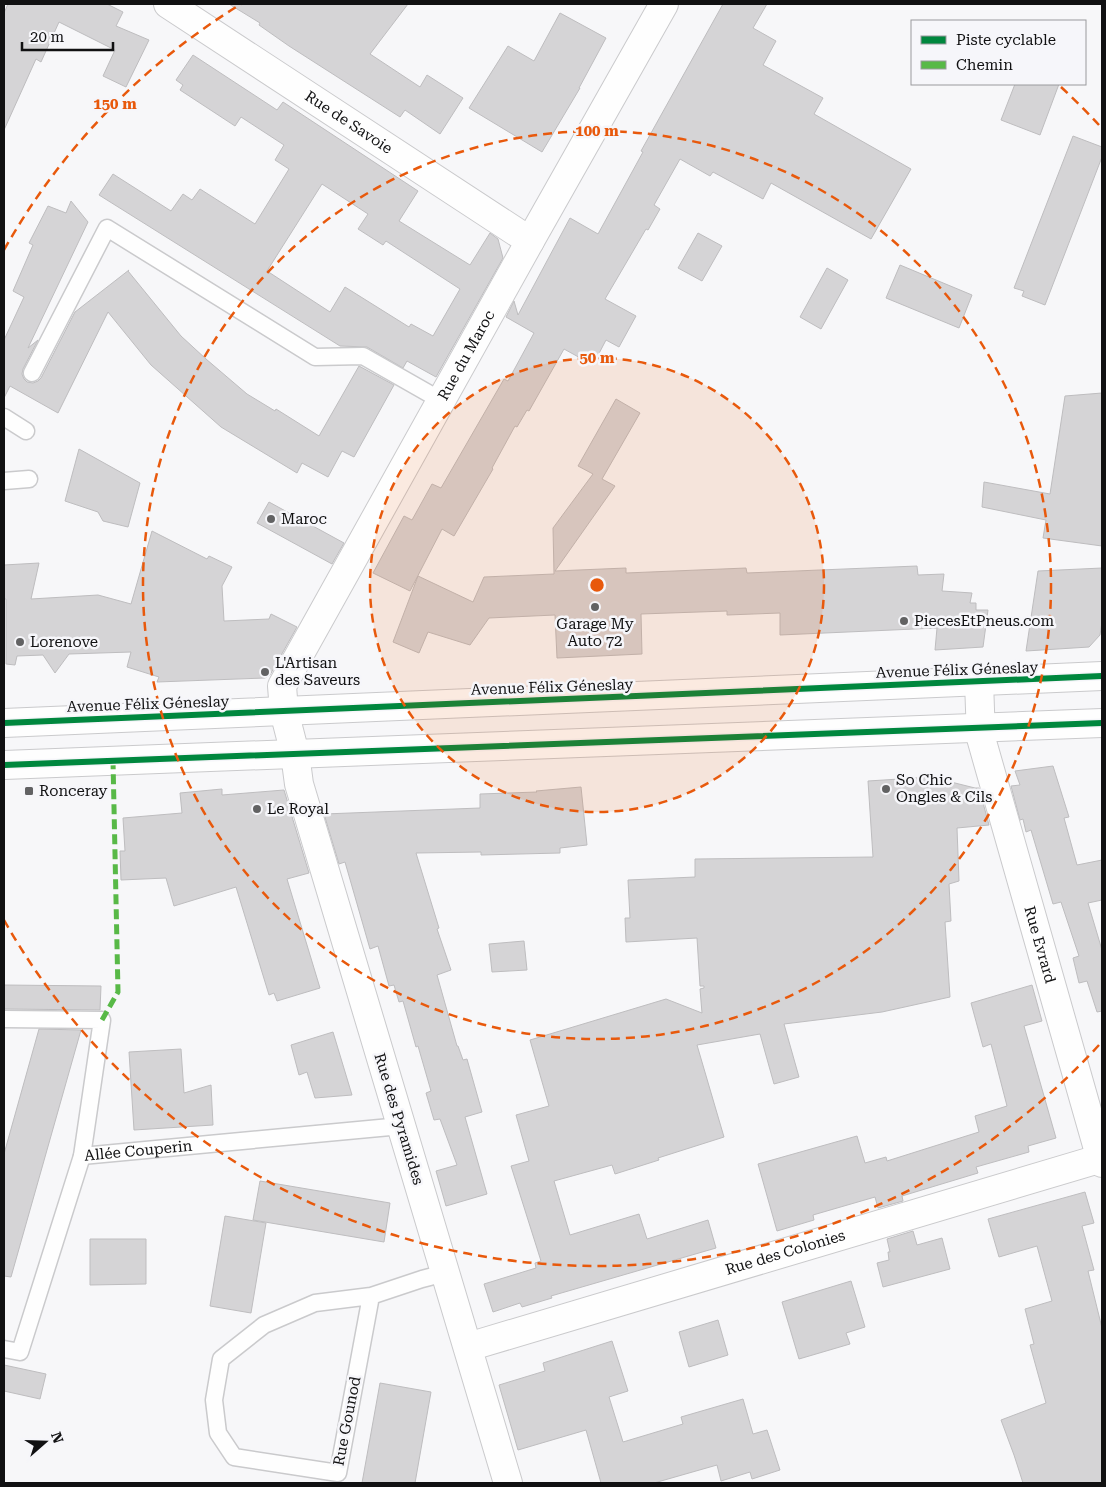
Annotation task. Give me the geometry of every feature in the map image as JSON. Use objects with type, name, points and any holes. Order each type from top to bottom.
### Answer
[{"type":"street","name":"Rue de Savoie","points":[[168,4],[530,241]]},
{"type":"street","name":"Rue du Maroc","points":[[295,754],[284,711],[282,686],[664,4]]},
{"type":"street","name":"Avenue Félix Géneslay","points":[[4,723],[1102,676]]},
{"type":"street","name":"Rue Evrard","points":[[978,681],[981,738],[1102,1160]]},
{"type":"street","points":[[4,765],[1102,724]]},
{"type":"street","name":"Rue des Pyramides","points":[[295,754],[299,784],[508,1483]]},
{"type":"street","name":"Rue des Colonies","points":[[468,1347],[1102,1160]]},
{"type":"lane","points":[[32,373],[107,228],[314,357],[362,356],[442,401]]},
{"type":"lane","points":[[4,417],[26,431]]},
{"type":"lane","points":[[4,481],[29,479]]},
{"type":"lane","name":"Allée Couperin","points":[[4,1019],[102,1020],[82,1156],[401,1126]]},
{"type":"lane","points":[[4,1349],[20,1352],[82,1156]]},
{"type":"lane","name":"Rue Gounod","points":[[371,1296],[338,1473],[234,1457],[218,1433],[214,1400],[221,1359],[264,1326],[315,1303],[371,1296],[445,1273]]},
{"type":"building","points":[[8,4],[107,4],[123,12],[116,26],[149,40],[126,87],[103,76],[115,50],[59,22],[41,62],[36,59],[4,130],[4,13]]},
{"type":"building","points":[[229,4],[408,4],[370,54],[420,87],[427,75],[463,98],[440,134],[405,110],[400,117],[289,46],[259,25],[260,23]]},
{"type":"building","points":[[723,4],[767,4],[753,28],[776,41],[763,65],[823,98],[814,114],[911,169],[871,239],[771,183],[763,199],[713,172],[710,176],[680,159],[654,205],[660,209],[648,230],[646,229],[605,299],[636,316],[619,347],[606,340],[593,365],[564,349],[529,411],[527,410],[517,427],[515,426],[493,469],[454,536],[442,529],[410,591],[373,573],[404,516],[412,520],[432,484],[441,488],[504,379],[508,381],[534,333],[506,317],[514,301],[518,315],[570,218],[598,234],[643,152],[641,151]]},
{"type":"building","points":[[560,13],[606,38],[580,88],[542,152],[469,108],[508,46],[534,61]]},
{"type":"building","points":[[193,55],[277,110],[283,102],[418,191],[399,221],[470,265],[490,233],[498,239],[503,258],[436,377],[407,361],[403,368],[367,347],[340,346],[99,195],[113,174],[171,211],[183,194],[192,200],[200,189],[255,224],[289,169],[275,160],[284,145],[241,117],[235,126],[180,90],[183,85],[176,80]],"holes":[[[322,184],[368,214],[358,229],[383,245],[386,241],[460,289],[433,336],[411,324],[409,327],[345,287],[330,312],[267,271]]]},
{"type":"building","points":[[1015,85],[1059,85],[1040,135],[1001,120]]},
{"type":"building","points":[[1073,136],[1102,147],[1102,157],[1045,305],[1022,296],[1024,291],[1014,288]]},
{"type":"building","points":[[71,201],[88,222],[28,348],[38,340],[23,369],[22,374],[27,382],[33,383],[41,378],[75,312],[129,270],[181,336],[206,359],[247,394],[275,411],[276,409],[319,436],[359,366],[394,385],[354,457],[342,451],[328,477],[302,463],[297,473],[221,427],[151,365],[108,312],[58,413],[10,386],[4,398],[4,340],[24,297],[13,291],[33,245],[29,243],[48,206],[66,213]]},
{"type":"building","points":[[698,233],[722,246],[702,281],[678,268]]},
{"type":"building","points":[[900,265],[972,295],[959,328],[886,298]]},
{"type":"building","points":[[827,268],[848,280],[821,329],[800,317]]},
{"type":"building","points":[[1102,393],[1102,546],[1043,538],[1046,520],[982,507],[984,482],[1050,494],[1065,396]]},
{"type":"building","points":[[616,399],[640,413],[602,479],[615,486],[555,571],[626,568],[626,573],[746,568],[747,573],[917,566],[918,575],[944,574],[942,591],[972,593],[970,603],[976,603],[976,610],[988,610],[983,647],[935,650],[937,628],[780,635],[780,613],[727,615],[727,611],[641,614],[642,654],[557,658],[555,615],[489,618],[470,645],[428,632],[419,653],[393,642],[418,576],[473,602],[484,577],[554,574],[553,528],[593,474],[578,466]]},
{"type":"building","points":[[79,449],[140,483],[128,527],[103,521],[98,512],[65,501]]},
{"type":"building","points":[[269,502],[344,543],[332,564],[257,523]]},
{"type":"building","points":[[152,531],[207,559],[209,556],[232,567],[222,586],[224,621],[269,619],[271,614],[297,627],[270,675],[265,678],[157,682],[159,677],[127,667],[131,652],[69,654],[55,673],[43,655],[17,656],[15,665],[6,664],[4,565],[39,563],[31,599],[98,595],[131,604]]},
{"type":"building","points":[[1102,568],[1102,622],[1100,635],[1089,647],[1026,651],[1038,571]]},
{"type":"building","points":[[1053,766],[1069,817],[1064,818],[1077,865],[1102,860],[1102,900],[1088,903],[1102,950],[1102,1011],[1097,1012],[1087,981],[1079,983],[1073,958],[1079,956],[1061,902],[1053,904],[1031,830],[1026,832],[1023,819],[1020,820],[1011,786],[1020,785],[1015,771]]},
{"type":"building","points":[[931,777],[979,788],[989,825],[957,828],[959,881],[949,884],[951,921],[945,922],[950,997],[882,1012],[784,1024],[799,1077],[774,1084],[760,1034],[697,1045],[724,1137],[615,1174],[612,1165],[554,1181],[570,1235],[639,1214],[647,1239],[708,1220],[716,1248],[551,1296],[552,1298],[522,1307],[520,1303],[493,1312],[484,1284],[536,1268],[535,1263],[541,1261],[511,1166],[529,1161],[516,1115],[549,1106],[530,1040],[666,999],[702,1013],[700,989],[704,988],[704,986],[700,986],[697,938],[626,942],[625,918],[630,918],[628,880],[695,877],[695,859],[873,857],[868,781]]},
{"type":"building","points":[[581,787],[587,845],[560,848],[560,853],[481,855],[481,852],[416,853],[439,928],[437,929],[451,970],[437,975],[457,1046],[463,1060],[467,1059],[482,1112],[465,1117],[487,1194],[446,1206],[436,1171],[457,1165],[440,1119],[434,1120],[426,1093],[431,1091],[403,1001],[399,1002],[394,985],[389,986],[378,946],[370,949],[345,862],[339,864],[324,814],[480,808],[480,794],[537,792]]},
{"type":"building","points":[[222,789],[222,795],[284,790],[309,873],[287,879],[320,988],[277,1001],[274,993],[269,995],[236,887],[174,906],[166,878],[121,880],[120,851],[125,851],[123,818],[182,813],[180,793]]},
{"type":"building","points":[[524,941],[527,970],[492,972],[489,944]]},
{"type":"building","points":[[4,985],[101,986],[100,1010],[4,1009]]},
{"type":"building","points":[[1032,985],[1042,1021],[1024,1026],[1056,1138],[1028,1146],[1029,1152],[976,1167],[978,1173],[902,1196],[903,1201],[878,1208],[875,1197],[813,1215],[814,1220],[777,1231],[758,1164],[857,1136],[865,1163],[886,1157],[887,1161],[979,1132],[975,1116],[1007,1106],[991,1044],[983,1047],[971,1003]]},
{"type":"building","points":[[39,1029],[81,1030],[11,1277],[4,1276],[4,1154]]},
{"type":"building","points":[[333,1032],[352,1095],[315,1098],[307,1072],[299,1075],[291,1045]]},
{"type":"building","points":[[181,1049],[184,1093],[211,1085],[213,1125],[134,1130],[129,1052]]},
{"type":"building","points":[[260,1181],[390,1203],[384,1242],[253,1220]]},
{"type":"building","points":[[1085,1192],[1094,1223],[1082,1226],[1094,1270],[1088,1271],[1102,1328],[1102,1483],[1023,1483],[1001,1420],[1046,1403],[1030,1345],[1034,1344],[1025,1309],[1052,1301],[1037,1246],[999,1257],[988,1219]]},
{"type":"building","points":[[225,1216],[266,1223],[251,1313],[210,1306]]},
{"type":"building","points":[[913,1231],[917,1245],[942,1238],[950,1269],[883,1287],[877,1263],[889,1260],[888,1252],[890,1252],[887,1239]]},
{"type":"building","points":[[90,1239],[146,1239],[146,1284],[90,1285]]},
{"type":"building","points":[[851,1281],[865,1327],[846,1333],[850,1344],[799,1359],[782,1302]]},
{"type":"building","points":[[718,1320],[728,1355],[689,1367],[679,1332]]},
{"type":"building","points":[[612,1341],[628,1391],[609,1397],[623,1442],[683,1424],[681,1417],[743,1399],[753,1434],[767,1430],[780,1470],[752,1479],[750,1472],[721,1481],[717,1465],[654,1483],[601,1483],[586,1430],[518,1450],[499,1385],[545,1371],[543,1363]]},
{"type":"building","points":[[4,1365],[46,1374],[40,1399],[4,1391]]},
{"type":"building","points":[[380,1383],[431,1392],[415,1483],[362,1483]]},
{"type":"marked path","points":[[102,1020],[118,992],[113,761]]},
{"type":"cycle path","points":[[4,723],[1102,676]]},
{"type":"cycle path","points":[[4,765],[1102,723]]},
{"type":"place","name":"Maroc","points":[[271,519]]},
{"type":"place","name":"Garage My Auto 72","points":[[595,607]]},
{"type":"place","name":"PiecesEtPneus.com","points":[[904,621]]},
{"type":"place","name":"Lorenove","points":[[20,642]]},
{"type":"place","name":"L'Artisan des Saveurs","points":[[265,672]]},
{"type":"place","name":"So Chic Ongles & Cils","points":[[886,789]]},
{"type":"place","name":"Ronceray","points":[[29,791]]},
{"type":"place","name":"Le Royal","points":[[257,809]]}]
